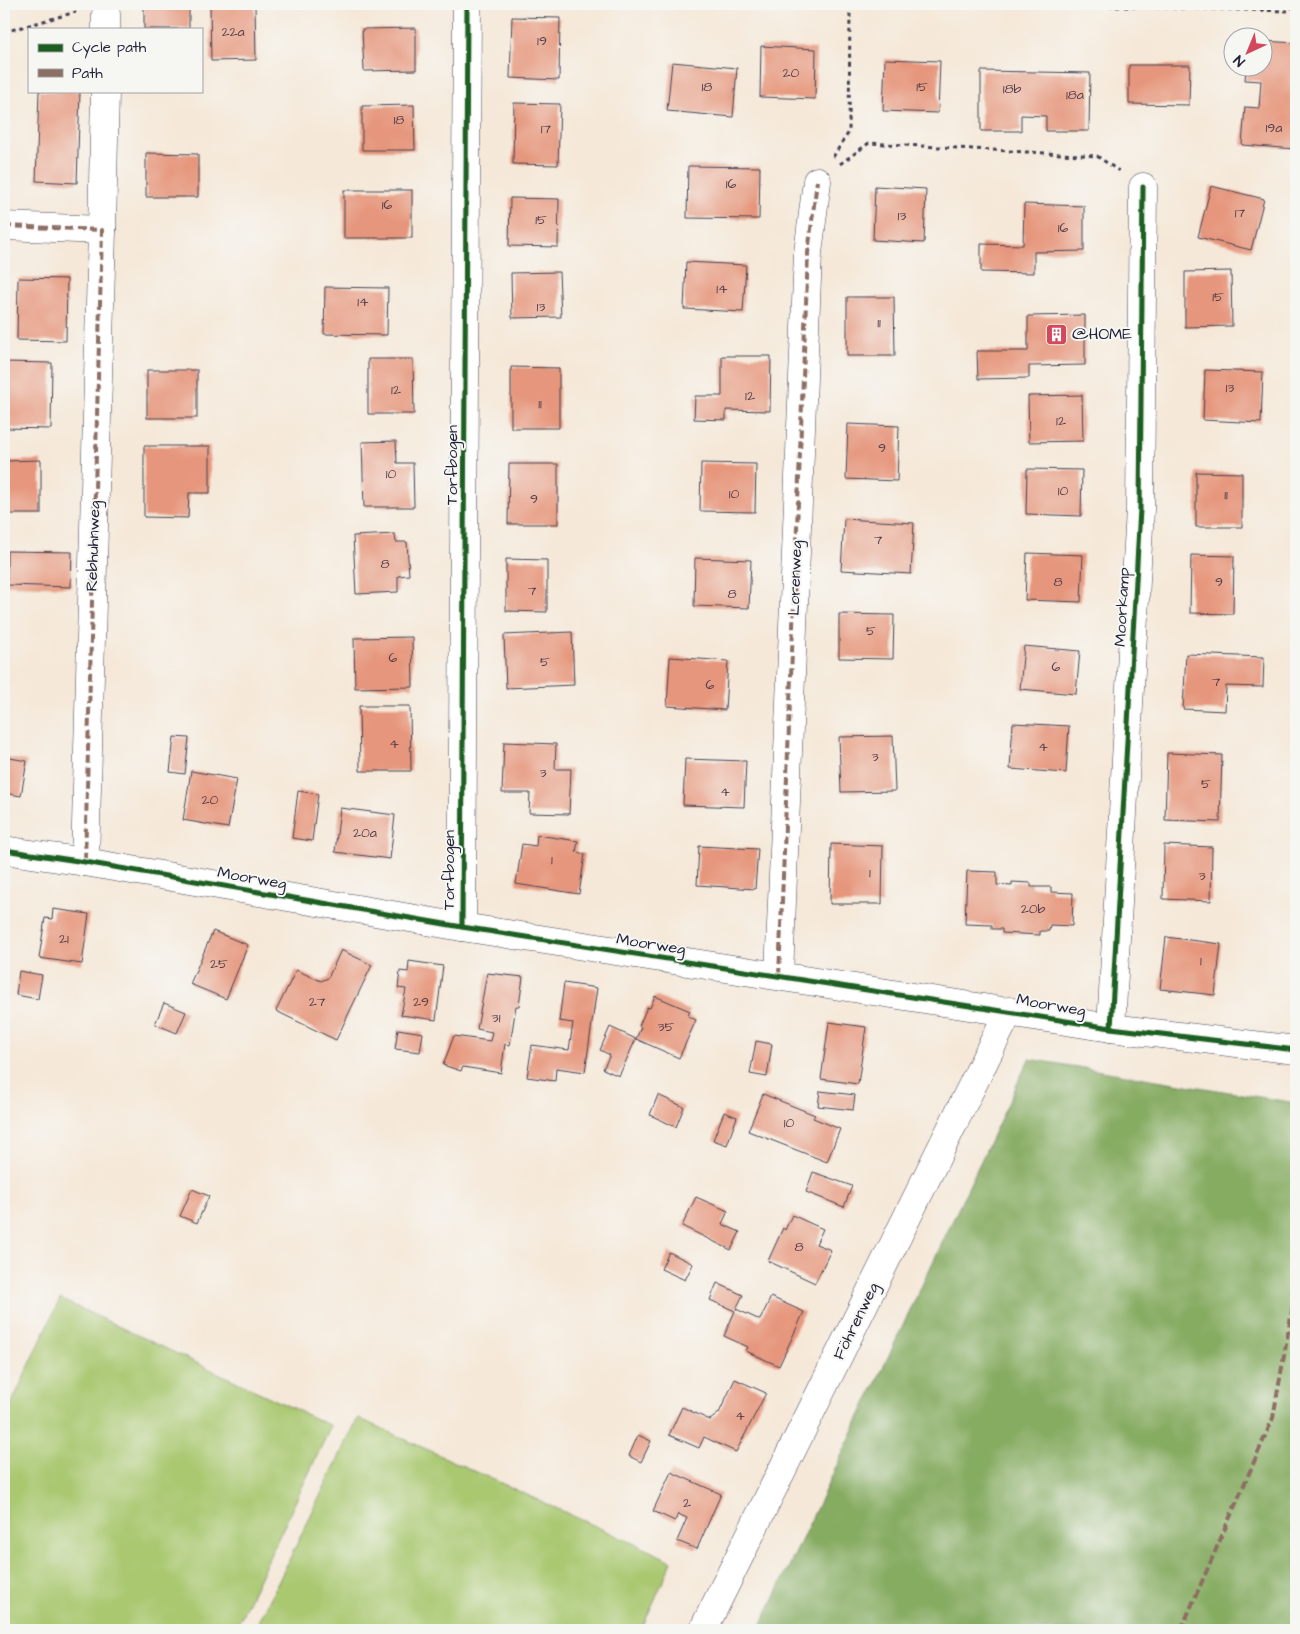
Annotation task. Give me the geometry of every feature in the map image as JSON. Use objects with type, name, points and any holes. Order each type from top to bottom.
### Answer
[{"type":"street","name":"Torfbogen","points":[[462,927],[467,4]]},
{"type":"street","name":"Rebhuhnweg","points":[[85,862],[105,92]]},
{"type":"street","name":"Lorenweg","points":[[779,976],[808,253],[818,181]]},
{"type":"street","name":"Moorkamp","points":[[1110,1028],[1140,509],[1143,187]]},
{"type":"street","points":[[4,226],[102,230]]},
{"type":"street","name":"Moorweg","points":[[4,850],[85,862],[462,927],[1110,1028],[1296,1050]]},
{"type":"street","name":"Föhrenweg","points":[[703,1630],[1009,1011]]},
{"type":"path","points":[[818,181],[849,132],[850,4]]},
{"type":"path","points":[[1012,4],[1289,11],[1294,4]]},
{"type":"path","points":[[4,32],[78,11],[98,17]]},
{"type":"path","points":[[818,181],[869,143],[1096,156],[1143,187]]},
{"type":"green space","points":[[1029,1059],[1296,1103],[1296,1630],[759,1630]]},
{"type":"green space","points":[[60,1299],[331,1426],[235,1630],[4,1630],[4,1420]]},
{"type":"green space","points":[[358,1418],[672,1561],[641,1630],[255,1630]]},
{"type":"building","points":[[189,4],[189,28],[144,28],[144,5]]},
{"type":"building","points":[[255,4],[256,60],[211,61],[210,5]]},
{"type":"building","points":[[512,17],[560,18],[559,80],[510,78]]},
{"type":"building","points":[[416,28],[416,70],[364,71],[362,29]]},
{"type":"building","points":[[1272,42],[1296,43],[1296,149],[1242,145],[1245,107],[1259,108],[1261,81],[1245,80],[1245,78],[1272,78]]},
{"type":"building","points":[[761,46],[816,49],[815,99],[760,97]]},
{"type":"building","points":[[885,59],[940,61],[938,113],[883,111]]},
{"type":"building","points":[[672,62],[737,68],[733,117],[667,111]]},
{"type":"building","points":[[1129,65],[1190,65],[1189,105],[1129,104]]},
{"type":"building","points":[[981,71],[1090,73],[1089,131],[1046,131],[1046,116],[1021,115],[1021,131],[981,131]]},
{"type":"building","points":[[39,92],[80,92],[77,183],[36,181]]},
{"type":"building","points":[[514,103],[560,104],[558,165],[513,164]]},
{"type":"building","points":[[414,105],[415,150],[362,150],[362,106]]},
{"type":"building","points":[[146,153],[198,154],[198,197],[146,197]]},
{"type":"building","points":[[688,166],[760,167],[759,219],[687,218]]},
{"type":"building","points":[[875,186],[926,189],[924,243],[873,240]]},
{"type":"building","points":[[1211,186],[1264,199],[1251,250],[1198,237]]},
{"type":"building","points":[[344,190],[412,190],[412,238],[344,238]]},
{"type":"building","points":[[510,198],[559,199],[558,247],[509,246]]},
{"type":"building","points":[[1024,204],[1084,206],[1084,251],[1034,252],[1034,273],[981,272],[981,244],[1023,245]]},
{"type":"building","points":[[686,262],[746,265],[743,312],[684,309]]},
{"type":"building","points":[[1231,271],[1232,326],[1185,327],[1185,272]]},
{"type":"building","points":[[559,272],[561,317],[512,318],[511,273]]},
{"type":"building","points":[[18,278],[67,279],[66,341],[17,340]]},
{"type":"building","points":[[325,287],[388,288],[387,335],[324,334]]},
{"type":"building","points":[[847,297],[894,297],[895,356],[847,356]]},
{"type":"building","name":"@HOME","points":[[1085,315],[1085,365],[1029,366],[1029,378],[978,379],[977,351],[1028,351],[1028,316]]},
{"type":"building","points":[[722,356],[771,356],[770,411],[726,410],[726,420],[694,419],[695,396],[722,396]]},
{"type":"building","points":[[368,359],[413,359],[414,414],[368,414]]},
{"type":"building","points":[[4,362],[52,363],[51,429],[4,428]]},
{"type":"building","points":[[511,367],[559,368],[559,428],[511,428]]},
{"type":"building","points":[[147,370],[197,370],[197,418],[147,418]]},
{"type":"building","points":[[1205,370],[1263,372],[1261,423],[1203,420]]},
{"type":"building","points":[[1082,395],[1083,441],[1029,442],[1028,396]]},
{"type":"building","points":[[848,424],[899,426],[897,481],[846,479]]},
{"type":"building","points":[[396,441],[397,463],[413,463],[414,507],[364,507],[362,442]]},
{"type":"building","points":[[144,446],[210,446],[210,493],[189,493],[188,518],[144,517]]},
{"type":"building","points":[[41,460],[41,514],[4,514],[4,461]]},
{"type":"building","points":[[701,463],[756,464],[755,512],[700,511]]},
{"type":"building","points":[[509,464],[558,464],[558,524],[508,524]]},
{"type":"building","points":[[1027,469],[1082,470],[1081,516],[1026,514]]},
{"type":"building","points":[[1196,472],[1242,473],[1242,527],[1196,527]]},
{"type":"building","points":[[844,519],[914,523],[911,574],[841,570]]},
{"type":"building","points":[[395,534],[396,542],[407,542],[409,575],[398,576],[398,592],[356,594],[353,536]]},
{"type":"building","points":[[7,551],[72,552],[71,587],[7,585]]},
{"type":"building","points":[[1027,553],[1083,555],[1081,602],[1025,600]]},
{"type":"building","points":[[1191,555],[1234,556],[1233,614],[1190,613]]},
{"type":"building","points":[[695,558],[751,560],[749,608],[694,606]]},
{"type":"building","points":[[506,559],[547,560],[547,612],[506,611]]},
{"type":"building","points":[[839,614],[894,615],[893,659],[839,658]]},
{"type":"building","points":[[572,632],[574,685],[506,688],[504,635]]},
{"type":"building","points":[[412,637],[413,687],[355,688],[354,638]]},
{"type":"building","points":[[1024,646],[1080,651],[1076,694],[1020,689]]},
{"type":"building","points":[[1186,654],[1264,657],[1263,687],[1226,686],[1225,711],[1183,709]]},
{"type":"building","points":[[670,657],[728,661],[725,710],[667,706]]},
{"type":"building","points":[[359,706],[410,706],[411,771],[360,771]]},
{"type":"building","points":[[1013,723],[1069,726],[1066,773],[1010,769]]},
{"type":"building","points":[[893,736],[895,791],[841,792],[839,737]]},
{"type":"building","points":[[174,737],[189,738],[185,774],[170,772]]},
{"type":"building","points":[[504,742],[556,744],[555,769],[571,769],[569,814],[529,813],[530,793],[502,793]]},
{"type":"building","points":[[1167,753],[1222,755],[1220,822],[1165,820]]},
{"type":"building","points":[[4,757],[27,761],[21,796],[4,793]]},
{"type":"building","points":[[685,759],[746,761],[744,807],[683,805]]},
{"type":"building","points":[[191,771],[237,779],[228,828],[183,820]]},
{"type":"building","points":[[298,791],[318,794],[312,841],[292,838]]},
{"type":"building","points":[[340,808],[395,815],[390,859],[335,852]]},
{"type":"building","points":[[537,835],[578,841],[576,852],[585,854],[579,894],[516,884],[522,844],[536,846]]},
{"type":"building","points":[[831,844],[883,846],[882,904],[830,904]]},
{"type":"building","points":[[1164,845],[1212,847],[1211,901],[1163,899]]},
{"type":"building","points":[[699,846],[758,849],[755,889],[697,885]]},
{"type":"building","points":[[967,871],[997,872],[997,885],[1012,886],[1012,882],[1031,883],[1031,887],[1051,887],[1051,892],[1073,893],[1072,926],[1050,925],[1049,931],[1040,931],[1040,935],[1002,933],[1002,929],[992,929],[992,925],[965,924]]},
{"type":"building","points":[[53,909],[89,914],[82,964],[39,958],[45,918],[52,919]]},
{"type":"building","points":[[213,931],[248,945],[226,999],[190,984]]},
{"type":"building","points":[[1166,937],[1221,944],[1215,995],[1160,989]]},
{"type":"building","points":[[341,950],[372,965],[336,1040],[276,1011],[296,970],[321,981],[328,978]]},
{"type":"building","points":[[409,961],[443,966],[436,1020],[401,1015],[406,989],[398,988],[400,971],[408,972]]},
{"type":"building","points":[[19,971],[42,975],[38,999],[16,995]]},
{"type":"building","points":[[487,973],[523,977],[519,1006],[516,1006],[510,1045],[505,1044],[501,1073],[463,1067],[461,1071],[443,1065],[454,1036],[490,1041],[492,1032],[477,1029]]},
{"type":"building","points":[[564,983],[597,988],[585,1072],[556,1068],[555,1081],[527,1077],[532,1045],[569,1050],[573,1023],[559,1021]]},
{"type":"building","points":[[655,996],[690,1011],[688,1016],[696,1020],[679,1058],[636,1039],[647,1007],[650,1008]]},
{"type":"building","points":[[164,1003],[186,1012],[177,1033],[155,1024]]},
{"type":"building","points":[[829,1022],[866,1027],[858,1084],[821,1079]]},
{"type":"building","points":[[610,1027],[636,1039],[619,1076],[603,1069],[610,1055],[600,1050]]},
{"type":"building","points":[[398,1029],[423,1033],[420,1052],[395,1049]]},
{"type":"building","points":[[756,1041],[772,1044],[767,1077],[750,1074]]},
{"type":"building","points":[[820,1091],[855,1095],[853,1110],[818,1106]]},
{"type":"building","points":[[763,1094],[815,1115],[813,1118],[840,1129],[827,1162],[748,1131]]},
{"type":"building","points":[[658,1095],[684,1107],[676,1127],[650,1115]]},
{"type":"building","points":[[724,1112],[737,1117],[727,1145],[713,1140]]},
{"type":"building","points":[[813,1172],[852,1186],[844,1207],[806,1192]]},
{"type":"building","points":[[192,1189],[209,1196],[197,1223],[180,1216]]},
{"type":"building","points":[[696,1197],[728,1211],[722,1224],[740,1232],[731,1250],[682,1226]]},
{"type":"building","points":[[792,1215],[823,1229],[816,1244],[831,1250],[815,1283],[768,1261],[783,1228],[785,1230]]},
{"type":"building","points":[[669,1252],[693,1264],[685,1280],[661,1269]]},
{"type":"building","points":[[717,1283],[743,1295],[736,1309],[760,1320],[771,1297],[804,1312],[779,1366],[746,1351],[748,1347],[724,1336],[735,1311],[710,1300]]},
{"type":"building","points":[[735,1379],[766,1393],[736,1452],[704,1437],[699,1448],[669,1435],[682,1407],[710,1420],[719,1413]]},
{"type":"building","points":[[638,1435],[651,1441],[641,1462],[629,1456]]},
{"type":"building","points":[[671,1472],[721,1494],[697,1549],[677,1541],[687,1518],[678,1514],[675,1521],[653,1511]]},
{"type":"marked path","points":[[779,976],[808,253],[817,181]]},
{"type":"marked path","points":[[4,226],[102,230],[85,862]]},
{"type":"marked path","points":[[1181,1630],[1273,1418],[1296,1288]]},
{"type":"cycle path","points":[[462,927],[467,4]]},
{"type":"cycle path","points":[[1111,1028],[1140,509],[1143,187]]},
{"type":"cycle path","points":[[4,850],[85,862],[462,927],[1111,1028],[1296,1050]]},
{"type":"place","name":"@HOME","points":[[1056,334]]}]
